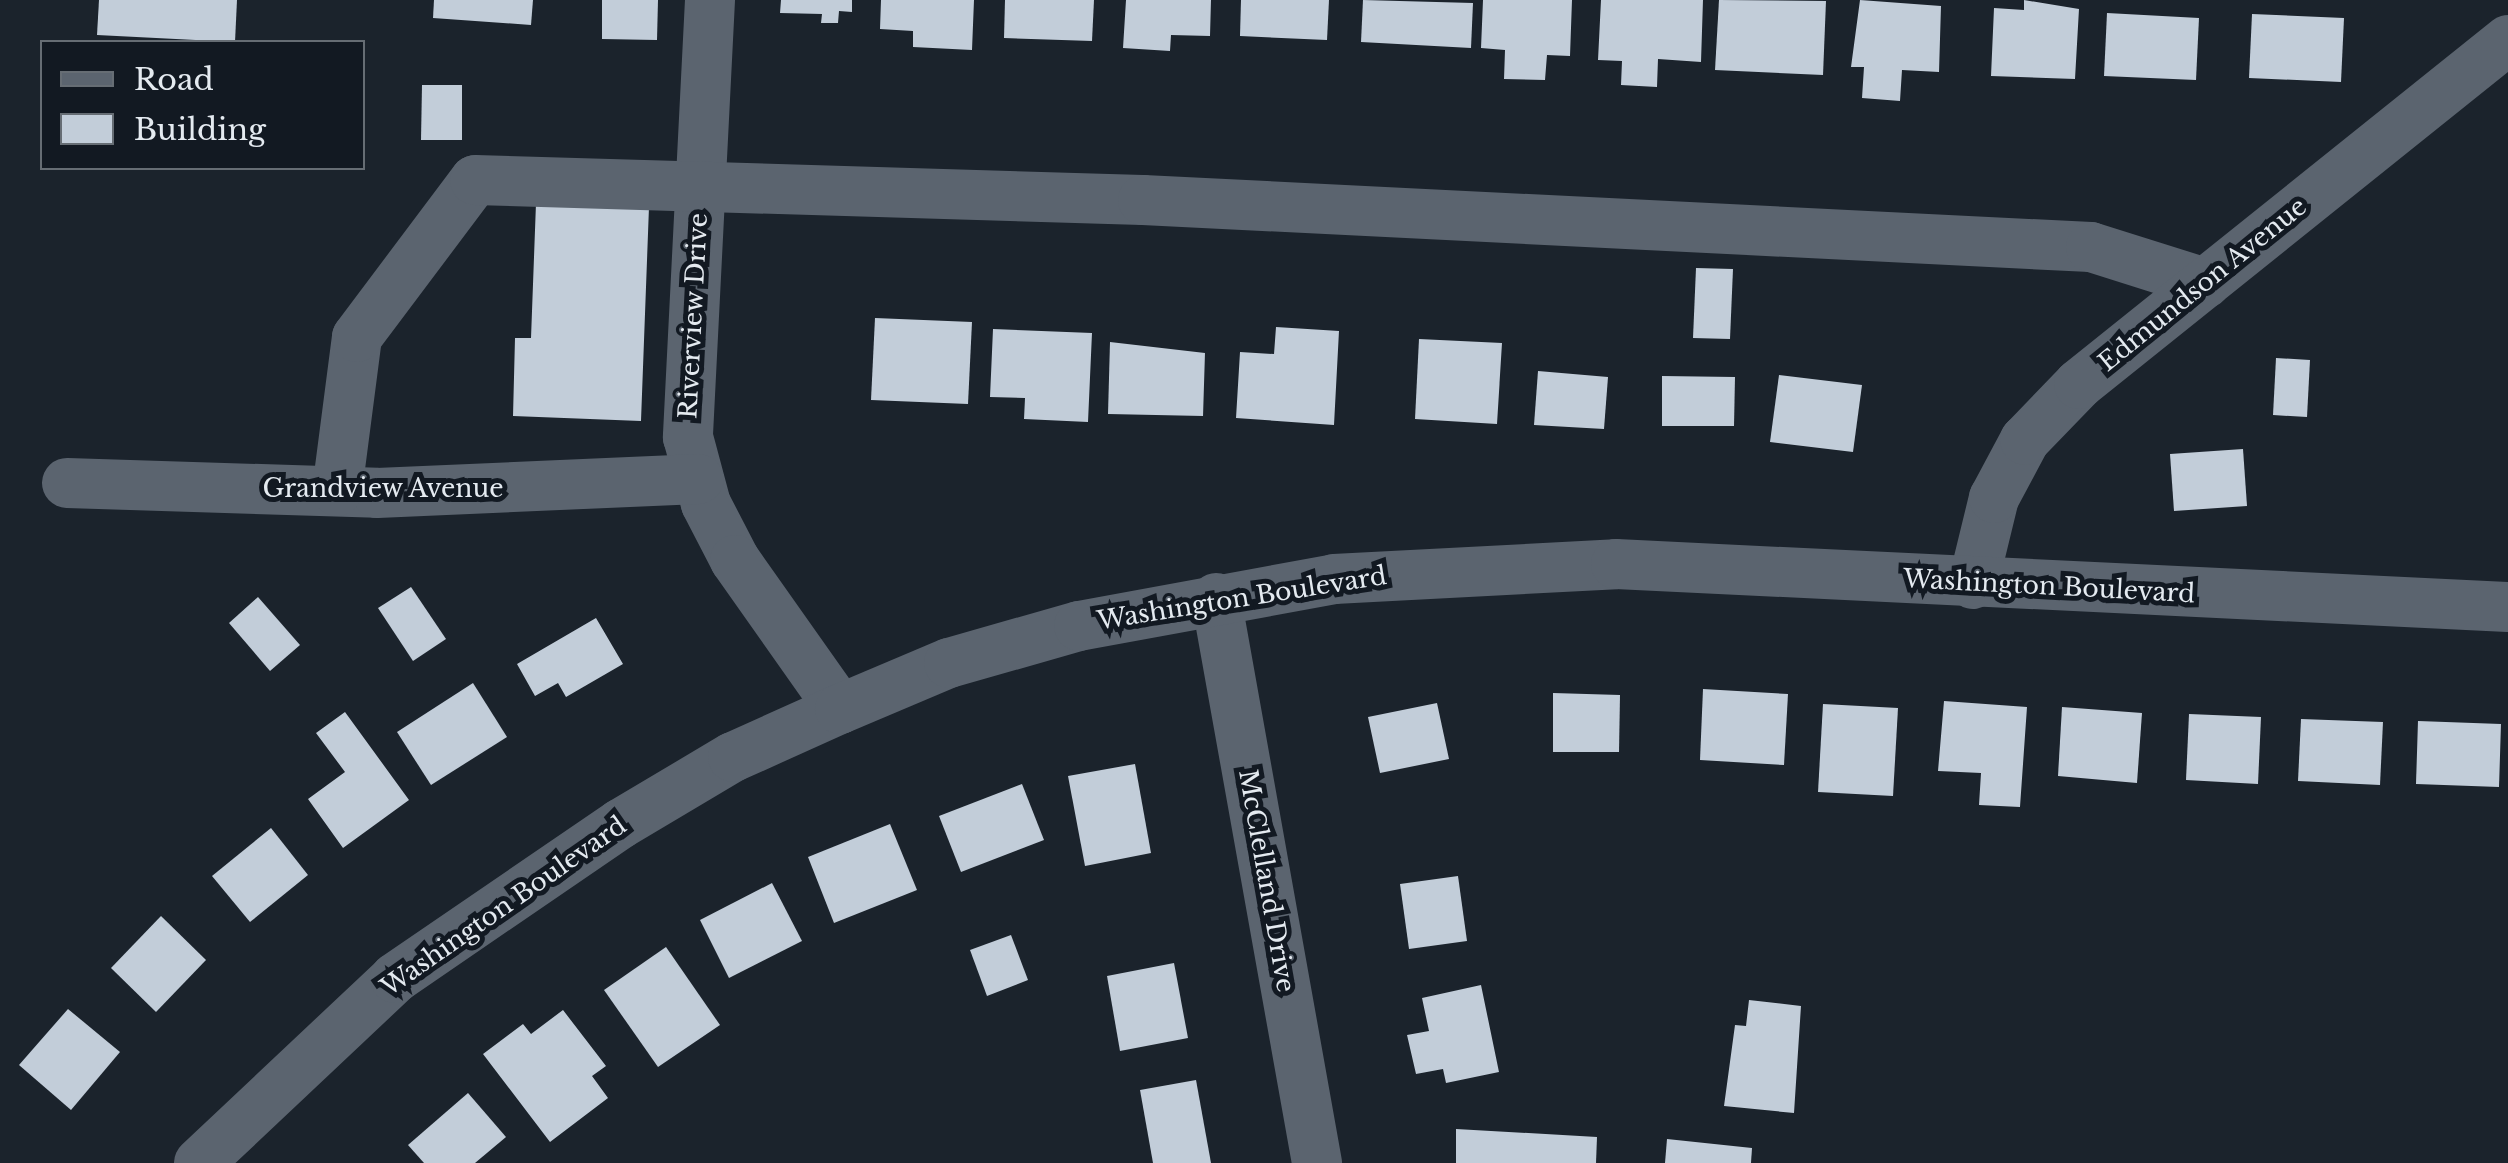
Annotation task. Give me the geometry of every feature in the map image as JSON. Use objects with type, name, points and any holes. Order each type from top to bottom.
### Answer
[{"type":"street","name":"Riverview Drive","points":[[710,0],[688,437],[699,479],[735,560],[840,709]]},
{"type":"street","name":"Edmundson Avenue","points":[[1973,584],[1994,498],[2025,440],[2079,384],[2508,40]]},
{"type":"street","points":[[337,491],[357,337],[475,180],[1143,200],[2090,247],[2205,283]]},
{"type":"street","name":"Grandview Avenue","points":[[67,483],[337,491],[699,479]]},
{"type":"street","name":"Washington Boulevard","points":[[199,1163],[396,978],[620,824],[734,756],[949,663],[1216,598],[1334,579],[1616,564],[2508,607]]},
{"type":"street","name":"McClelland Drive","points":[[1216,598],[1317,1163]]},
{"type":"building","points":[[99,0],[237,0],[235,40],[97,35]]},
{"type":"building","points":[[434,0],[533,0],[531,25],[433,18]]},
{"type":"building","points":[[602,0],[658,0],[657,40],[602,39]]},
{"type":"building","points":[[781,0],[852,0],[852,12],[839,11],[838,23],[821,23],[822,14],[780,13]]},
{"type":"building","points":[[881,0],[974,0],[972,50],[913,47],[913,31],[880,29]]},
{"type":"building","points":[[1005,0],[1094,0],[1092,41],[1004,38]]},
{"type":"building","points":[[1126,0],[1211,0],[1210,36],[1171,35],[1170,51],[1123,48]]},
{"type":"building","points":[[1241,0],[1329,0],[1327,40],[1240,36]]},
{"type":"building","points":[[1363,0],[1473,3],[1471,48],[1361,42]]},
{"type":"building","points":[[1483,0],[1572,0],[1570,56],[1547,55],[1545,80],[1504,79],[1505,50],[1481,48]]},
{"type":"building","points":[[1601,0],[1703,0],[1701,62],[1658,59],[1657,87],[1621,85],[1622,61],[1598,60]]},
{"type":"building","points":[[1719,0],[1826,1],[1823,75],[1715,70]]},
{"type":"building","points":[[1860,0],[1941,6],[1939,72],[1902,70],[1900,101],[1862,98],[1864,67],[1851,67]]},
{"type":"building","points":[[2024,0],[2079,9],[2075,79],[1991,76],[1994,8],[2024,10]]},
{"type":"building","points":[[2107,13],[2199,18],[2196,80],[2104,76]]},
{"type":"building","points":[[2252,14],[2344,18],[2341,82],[2249,78]]},
{"type":"building","points":[[422,85],[462,85],[462,140],[421,140]]},
{"type":"building","points":[[536,203],[649,207],[641,421],[513,416],[515,338],[531,338]]},
{"type":"building","points":[[1696,268],[1733,269],[1730,339],[1693,338]]},
{"type":"building","points":[[875,318],[972,322],[968,404],[871,400]]},
{"type":"building","points":[[1276,327],[1339,331],[1334,425],[1236,418],[1240,352],[1274,354]]},
{"type":"building","points":[[993,329],[1092,333],[1088,422],[1024,419],[1025,398],[990,397]]},
{"type":"building","points":[[1419,339],[1502,343],[1497,424],[1415,419]]},
{"type":"building","points":[[1110,342],[1205,353],[1203,416],[1108,414]]},
{"type":"building","points":[[2276,358],[2310,360],[2307,417],[2273,415]]},
{"type":"building","points":[[1538,371],[1608,377],[1604,429],[1534,425]]},
{"type":"building","points":[[1779,375],[1862,385],[1853,452],[1770,442]]},
{"type":"building","points":[[1662,376],[1735,377],[1734,426],[1662,426]]},
{"type":"building","points":[[2243,449],[2247,506],[2174,511],[2170,454]]},
{"type":"building","points":[[411,587],[446,639],[413,661],[378,608]]},
{"type":"building","points":[[258,597],[300,645],[270,671],[229,623]]},
{"type":"building","points":[[596,618],[623,664],[566,697],[558,683],[535,696],[517,664]]},
{"type":"building","points":[[473,683],[507,737],[431,785],[397,732]]},
{"type":"building","points":[[1703,689],[1788,694],[1784,765],[1700,760]]},
{"type":"building","points":[[1553,693],[1620,695],[1619,752],[1553,752]]},
{"type":"building","points":[[1944,701],[2027,707],[2020,807],[1979,805],[1981,773],[1938,771]]},
{"type":"building","points":[[1437,703],[1449,759],[1380,773],[1368,717]]},
{"type":"building","points":[[1823,704],[1898,708],[1893,796],[1818,792]]},
{"type":"building","points":[[2062,707],[2142,713],[2137,783],[2058,776]]},
{"type":"building","points":[[345,712],[409,800],[343,848],[308,799],[345,772],[316,733]]},
{"type":"building","points":[[2189,714],[2261,717],[2258,784],[2186,780]]},
{"type":"building","points":[[2301,719],[2383,722],[2380,785],[2298,781]]},
{"type":"building","points":[[2418,721],[2501,724],[2499,787],[2416,784]]},
{"type":"building","points":[[1135,764],[1151,853],[1085,866],[1068,776]]},
{"type":"building","points":[[1022,784],[1044,840],[961,872],[939,816]]},
{"type":"building","points":[[890,824],[917,890],[834,923],[808,857]]},
{"type":"building","points":[[271,828],[308,875],[250,922],[212,876]]},
{"type":"building","points":[[1458,876],[1467,941],[1409,949],[1400,884]]},
{"type":"building","points":[[772,883],[802,941],[729,978],[700,920]]},
{"type":"building","points":[[161,916],[206,960],[156,1012],[111,968]]},
{"type":"building","points":[[1011,935],[1028,980],[987,996],[970,950]]},
{"type":"building","points":[[666,947],[720,1025],[658,1067],[604,990]]},
{"type":"building","points":[[1174,963],[1188,1038],[1120,1051],[1107,976]]},
{"type":"building","points":[[1481,985],[1499,1072],[1446,1083],[1443,1069],[1416,1074],[1407,1035],[1429,1031],[1422,998]]},
{"type":"building","points":[[1749,1000],[1801,1006],[1794,1113],[1724,1106],[1735,1025],[1746,1026]]},
{"type":"building","points":[[68,1009],[120,1052],[71,1110],[19,1065]]},
{"type":"building","points":[[563,1010],[606,1066],[592,1076],[608,1098],[550,1142],[483,1054],[523,1024],[531,1034]]},
{"type":"building","points":[[1196,1080],[1211,1163],[1153,1163],[1140,1090]]},
{"type":"building","points":[[468,1093],[506,1137],[475,1163],[424,1163],[408,1145]]},
{"type":"building","points":[[1456,1129],[1597,1137],[1596,1163],[1456,1163]]},
{"type":"building","points":[[1667,1139],[1752,1148],[1751,1163],[1665,1163]]}]
